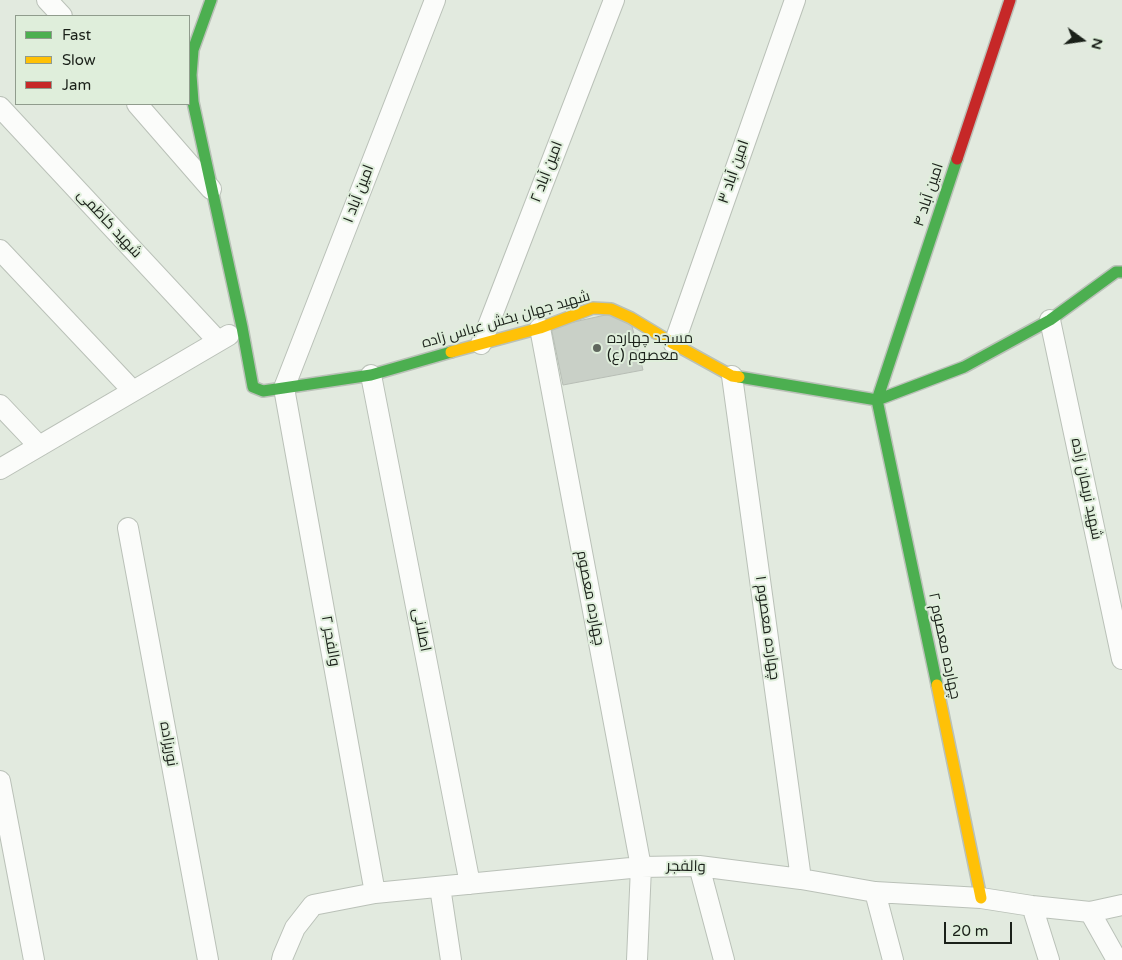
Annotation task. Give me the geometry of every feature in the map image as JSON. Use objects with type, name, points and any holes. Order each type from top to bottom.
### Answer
[{"type":"street","points":[[48,0],[61,15]]},
{"type":"street","name":"شهید جهان بخش عباس زاده","points":[[210,0],[193,50],[191,74],[193,102],[242,327],[253,387],[263,391],[372,375],[540,328],[593,308],[611,309],[631,318],[732,376],[877,400]]},
{"type":"street","name":"۱ امین آباد","points":[[284,388],[435,0]]},
{"type":"street","name":"۲ امین آباد","points":[[481,344],[614,0]]},
{"type":"street","name":"۳ امین آباد","points":[[674,344],[795,0]]},
{"type":"street","name":"۴ امین آباد","points":[[877,400],[1010,0]]},
{"type":"street","points":[[138,105],[212,191]]},
{"type":"street","name":"شهید کاظمی","points":[[0,107],[218,341]]},
{"type":"street","points":[[0,250],[133,391]]},
{"type":"street","points":[[877,400],[964,367],[1050,320],[1120,267]]},
{"type":"street","name":"شهید نریمان زاده","points":[[1050,320],[1122,659]]},
{"type":"street","points":[[0,469],[242,327]]},
{"type":"street","name":"چهارده معصوم","points":[[540,328],[641,867],[637,960]]},
{"type":"street","name":"اصلانی","points":[[372,375],[470,884]]},
{"type":"street","name":"چهارده معصوم ۱","points":[[732,376],[802,879]]},
{"type":"street","name":"والفجر ۲","points":[[284,388],[375,893]]},
{"type":"street","name":"چهارده معصوم ۲","points":[[877,400],[981,898]]},
{"type":"street","points":[[0,405],[39,446]]},
{"type":"street","name":"نوریزاده","points":[[128,528],[208,960]]},
{"type":"street","points":[[0,781],[34,960]]},
{"type":"street","points":[[699,866],[724,960]]},
{"type":"street","name":"والفجر","points":[[282,960],[295,928],[313,905],[375,893],[641,867],[699,866],[802,879],[875,892],[981,898],[1090,912],[1122,905]]},
{"type":"street","points":[[440,887],[451,960]]},
{"type":"street","points":[[875,892],[893,960]]},
{"type":"street","points":[[1032,906],[1050,960]]},
{"type":"street","points":[[1090,912],[1117,960]]},
{"type":"building","name":"مسجد چهارده معصوم (ع)","points":[[610,314],[632,326],[643,370],[563,385],[551,327]]},
{"type":"traffic: fast","points":[[211,0],[193,50],[191,75],[193,102],[242,327],[253,387],[263,391],[371,375],[451,352]]},
{"type":"traffic: fast","points":[[937,685],[877,400],[957,159]]},
{"type":"traffic: fast","points":[[739,377],[877,400],[964,367],[1050,320],[1116,272],[1122,272]]},
{"type":"traffic: slow","points":[[451,352],[540,328],[593,308],[611,309],[631,318],[732,376],[739,377]]},
{"type":"traffic: slow","points":[[937,685],[981,898]]},
{"type":"traffic: jam","points":[[957,159],[1010,0]]},
{"type":"place","name":"مسجد چهارده معصوم (ع)","points":[[597,348]]}]
